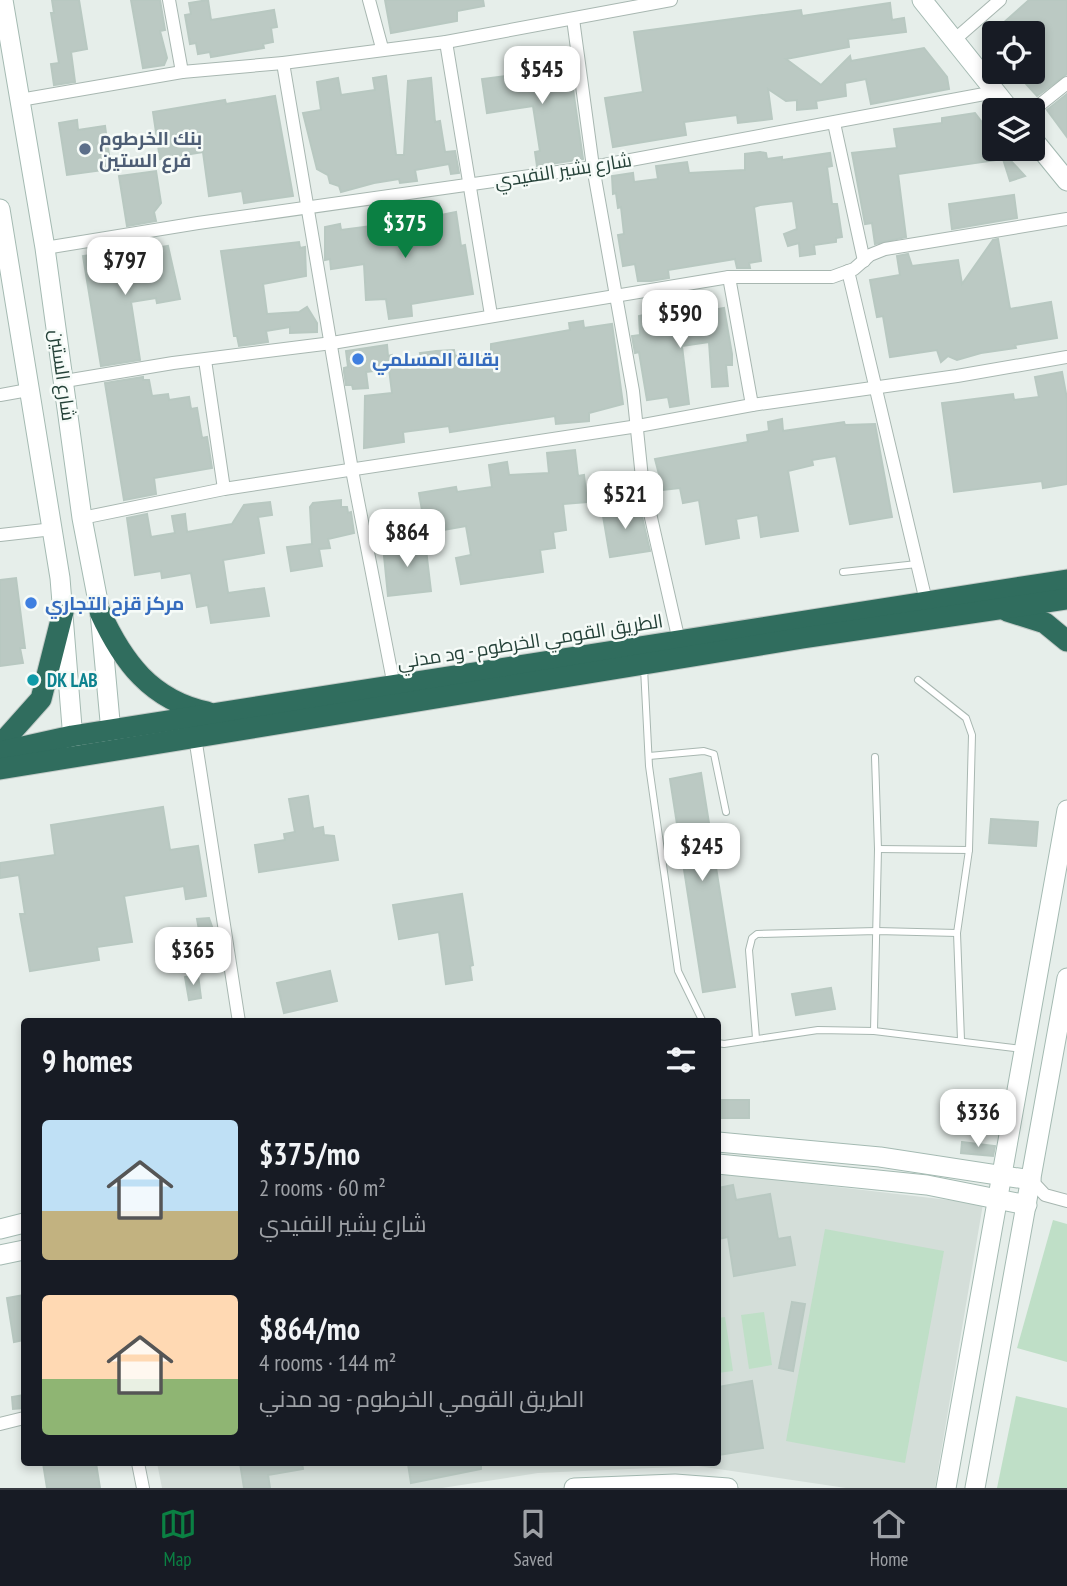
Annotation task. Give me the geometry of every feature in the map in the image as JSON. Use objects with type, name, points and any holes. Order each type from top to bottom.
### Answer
[{"type":"highway","name":"الطريق القومي الخرطوم - ود مدني","points":[[0,752],[73,747],[112,741],[216,714],[1067,580]]},
{"type":"highway","name":"الطريق القومي الخرطوم - ود مدني","points":[[112,741],[195,737],[995,608],[1067,599]]},
{"type":"highway","points":[[995,608],[1030,616],[1045,623],[1067,641]]},
{"type":"highway","points":[[0,745],[41,699],[63,612]]},
{"type":"highway","points":[[100,612],[118,650],[141,678],[158,692],[179,703],[216,714]]},
{"type":"highway","points":[[0,769],[73,747]]},
{"type":"street","name":"شارع الستين","points":[[3,0],[45,248],[82,518],[100,612],[112,741]]},
{"type":"street","points":[[169,0],[182,72]]},
{"type":"street","points":[[369,0],[382,48]]},
{"type":"street","points":[[20,100],[182,72],[283,63],[382,48],[446,42],[573,19],[625,3],[671,0]]},
{"type":"street","points":[[922,0],[1000,98]]},
{"type":"street","points":[[953,41],[1000,0]]},
{"type":"street","points":[[573,19],[593,167],[638,426],[642,478],[679,640]]},
{"type":"street","points":[[446,42],[491,315]]},
{"type":"street","points":[[283,63],[352,470],[394,686]]},
{"type":"street","points":[[1045,101],[1067,83]]},
{"type":"street","name":"شارع بشير النفيدي","points":[[45,248],[308,207],[593,167],[995,92]]},
{"type":"street","points":[[834,122],[863,261]]},
{"type":"street","points":[[1045,154],[1067,181]]},
{"type":"street","name":"شارع الستين","points":[[0,209],[5,264],[60,578],[73,747]]},
{"type":"street","points":[[65,381],[332,342],[729,277],[832,278],[885,249],[1067,219]]},
{"type":"street","points":[[848,271],[926,601]]},
{"type":"street","points":[[729,277],[752,405]]},
{"type":"street","points":[[82,518],[224,489],[1067,357]]},
{"type":"street","points":[[205,360],[224,489]]},
{"type":"street","points":[[0,395],[28,390]]},
{"type":"street","points":[[0,535],[88,541]]},
{"type":"street","points":[[60,578],[93,572]]},
{"type":"street","points":[[195,737],[238,1018]]},
{"type":"street","points":[[946,1488],[1067,810]]},
{"type":"street","points":[[975,1488],[1027,1205],[1038,1187],[1067,978]]},
{"type":"street","points":[[721,1142],[931,1164],[1003,1175],[1067,1201]]},
{"type":"street","points":[[721,1164],[927,1185],[1027,1205]]},
{"type":"street","points":[[927,1185],[931,1164]]},
{"type":"street","points":[[0,1229],[21,1224]]},
{"type":"street","points":[[0,1255],[21,1251]]},
{"type":"street","points":[[979,1307],[1007,1312]]},
{"type":"street","points":[[0,1424],[21,1419]]},
{"type":"street","points":[[139,1466],[143,1488]]},
{"type":"street","points":[[574,1488],[675,1484],[728,1488]]},
{"type":"lane","points":[[843,572],[918,564]]},
{"type":"lane","points":[[644,664],[649,756],[678,971],[701,1018]]},
{"type":"lane","points":[[918,680],[966,718],[972,735],[969,850],[957,933],[961,1040]]},
{"type":"lane","points":[[649,756],[704,751],[714,754],[726,812]]},
{"type":"lane","points":[[874,1031],[878,849],[875,757]]},
{"type":"lane","points":[[878,849],[969,850]]},
{"type":"lane","points":[[756,1038],[749,950],[752,939],[757,934],[877,931],[957,933]]},
{"type":"lane","points":[[721,1042],[818,1030],[874,1031],[1024,1049]]},
{"type":"shaded area","points":[[721,1173],[983,1204],[935,1488],[846,1488],[698,1466],[721,1466]]},
{"type":"shaded area","points":[[158,1466],[698,1466],[538,1473],[442,1488],[162,1488]]},
{"type":"green space","points":[[1053,1220],[1067,1224],[1067,1362],[1017,1348]]},
{"type":"green space","points":[[825,1229],[944,1251],[905,1463],[786,1441]]},
{"type":"green space","points":[[764,1312],[772,1365],[749,1369],[741,1315]]},
{"type":"green space","points":[[725,1317],[733,1371],[721,1373],[721,1318]]},
{"type":"green space","points":[[1016,1396],[1067,1408],[1067,1488],[997,1488]]},
{"type":"building","points":[[52,0],[79,0],[87,49],[71,52],[75,82],[54,85],[51,64],[59,63],[51,13],[54,13]]},
{"type":"building","points":[[131,0],[160,0],[165,30],[160,31],[167,58],[164,65],[143,68]]},
{"type":"building","points":[[208,0],[211,20],[274,10],[277,27],[271,28],[273,42],[263,44],[264,48],[211,57],[210,52],[198,54],[196,43],[190,44],[185,15],[191,14],[189,3]]},
{"type":"building","points":[[385,0],[483,0],[484,6],[457,11],[457,21],[391,33]]},
{"type":"building","points":[[1029,0],[1067,0],[1067,74],[1037,96],[1026,84],[1045,84],[1045,21],[1005,21]]},
{"type":"building","points":[[890,3],[892,20],[904,18],[906,32],[848,39],[849,47],[786,59],[821,85],[850,56],[851,61],[924,48],[947,77],[949,89],[871,104],[866,79],[845,83],[846,96],[816,101],[817,108],[797,110],[797,100],[786,101],[768,89],[772,119],[738,123],[737,115],[684,122],[686,135],[613,147],[605,98],[643,92],[634,32],[801,10],[802,16]]},
{"type":"building","points":[[545,49],[547,65],[569,61],[583,159],[537,166],[535,152],[540,151],[533,106],[487,113],[482,79],[530,73],[527,52]]},
{"type":"building","points":[[386,76],[396,155],[404,155],[408,81],[431,78],[435,122],[440,121],[445,152],[455,151],[459,173],[451,174],[449,164],[415,170],[417,181],[400,183],[399,179],[341,192],[339,186],[330,183],[328,175],[317,169],[303,113],[321,110],[317,82],[338,78],[341,95],[375,90],[373,78]]},
{"type":"building","points":[[1067,94],[1067,137],[1047,110]]},
{"type":"building","points":[[275,96],[293,196],[244,203],[242,191],[209,196],[203,152],[160,159],[153,112],[225,100],[226,104]]},
{"type":"building","points":[[975,113],[982,122],[982,161],[989,161],[898,174],[906,237],[875,244],[872,223],[865,224],[852,153],[897,148],[894,129],[942,123],[942,118]]},
{"type":"building","name":"بنك الخرطوم فرع الستين","points":[[77,120],[78,130],[105,126],[111,169],[67,175],[59,123]]},
{"type":"building","points":[[766,153],[767,159],[782,157],[782,160],[830,153],[832,166],[827,167],[832,204],[837,204],[842,237],[836,238],[836,242],[814,245],[815,254],[800,256],[799,243],[788,246],[784,234],[797,229],[793,201],[760,205],[754,207],[761,261],[749,263],[750,268],[737,268],[735,259],[668,270],[669,278],[638,281],[635,264],[623,266],[618,235],[624,234],[621,207],[618,208],[616,193],[613,194],[612,176],[633,173],[634,182],[658,179],[656,166],[687,162],[689,173],[745,170],[745,154]]},
{"type":"building","points":[[1004,161],[1011,161],[1025,176],[1010,181]]},
{"type":"building","points":[[156,171],[161,203],[154,212],[156,221],[127,226],[119,176]]},
{"type":"building","points":[[1014,195],[1017,218],[952,229],[949,204]]},
{"type":"building","points":[[439,204],[441,215],[456,212],[461,246],[465,245],[473,294],[411,304],[412,316],[389,319],[386,299],[366,300],[364,264],[331,269],[330,259],[325,260],[325,227],[340,224],[341,230],[371,226],[372,229],[417,222],[421,219],[419,207]]},
{"type":"building","points":[[998,239],[1010,309],[1051,302],[1057,338],[1015,345],[1016,348],[957,360],[948,356],[941,362],[937,350],[890,357],[883,316],[877,317],[870,280],[900,275],[897,256],[908,254],[912,266],[958,260],[962,284],[993,240]]},
{"type":"building","points":[[299,242],[300,248],[305,247],[306,276],[263,284],[267,314],[299,312],[307,307],[317,323],[317,332],[290,333],[290,327],[266,331],[268,342],[239,346],[237,336],[234,336],[221,251]]},
{"type":"building","points":[[168,246],[180,299],[157,303],[156,298],[131,302],[140,360],[101,366],[83,256],[125,250],[126,258],[156,253],[155,248]]},
{"type":"building","points":[[692,304],[702,312],[724,308],[732,354],[732,365],[726,365],[728,386],[712,387],[709,342],[682,346],[689,404],[670,407],[668,397],[647,400],[639,352],[635,353],[632,336],[640,335],[639,316]]},
{"type":"building","points":[[583,321],[584,328],[612,324],[623,404],[589,413],[589,421],[556,424],[555,416],[450,432],[449,426],[403,432],[404,442],[364,448],[365,396],[392,393],[389,369],[366,372],[368,388],[353,389],[352,385],[346,385],[346,351],[387,345],[388,356],[392,355],[394,365],[422,362],[420,353],[436,351],[454,350],[455,356],[463,355],[463,358],[491,355],[491,344],[570,330],[569,323]]},
{"type":"building","points":[[1062,372],[1067,399],[1067,484],[1043,488],[1042,481],[954,492],[942,403],[1013,394],[1014,400],[1039,397],[1035,377]]},
{"type":"building","points":[[143,377],[143,380],[149,380],[152,396],[168,394],[169,400],[189,397],[191,409],[197,408],[202,438],[207,437],[212,468],[154,478],[156,494],[124,500],[105,383]]},
{"type":"building","points":[[782,419],[783,431],[844,422],[845,425],[875,424],[892,517],[850,524],[836,456],[812,460],[813,465],[788,471],[798,531],[761,537],[758,515],[736,519],[739,538],[706,544],[699,500],[683,503],[680,488],[663,490],[655,459],[748,442],[747,435],[769,431],[768,422]]},
{"type":"building","points":[[575,450],[578,476],[584,475],[587,502],[563,504],[566,530],[553,532],[555,548],[540,550],[543,572],[461,584],[456,558],[471,555],[466,526],[426,533],[419,493],[456,487],[457,492],[492,487],[489,465],[507,462],[509,475],[549,473],[547,453]]},
{"type":"building","points":[[341,500],[341,507],[347,507],[348,513],[351,512],[354,533],[328,539],[330,548],[319,549],[322,566],[291,571],[287,547],[312,544],[310,507],[313,503]]},
{"type":"building","points":[[270,502],[272,515],[258,517],[264,553],[223,560],[228,593],[264,588],[269,616],[211,623],[208,605],[197,607],[191,573],[162,578],[161,571],[135,575],[127,518],[147,514],[151,537],[175,533],[172,516],[185,514],[187,532],[232,524],[244,505]]},
{"type":"building","points":[[639,504],[650,551],[610,557],[602,510]]},
{"type":"building","points":[[425,541],[431,591],[388,596],[383,546]]},
{"type":"building","points":[[16,578],[25,648],[20,648],[23,663],[0,666],[0,580]]},
{"type":"building","points":[[701,773],[735,987],[703,992],[670,779]]},
{"type":"building","points":[[308,796],[313,829],[323,827],[324,835],[334,836],[338,860],[259,872],[255,845],[285,840],[284,834],[295,832],[289,799]]},
{"type":"building","points":[[163,807],[170,850],[198,846],[206,896],[186,899],[184,886],[124,896],[132,942],[97,947],[99,960],[30,971],[20,914],[25,914],[19,875],[0,878],[0,863],[55,855],[51,825]]},
{"type":"building","points":[[991,819],[1038,822],[1036,846],[989,843]]},
{"type":"building","points":[[462,894],[473,965],[470,966],[472,980],[446,984],[439,932],[399,939],[393,905]]},
{"type":"building","points":[[209,918],[216,938],[201,941],[197,919]]},
{"type":"building","points":[[330,971],[337,1001],[284,1013],[277,983]]},
{"type":"building","points":[[198,975],[201,998],[189,1000],[185,977]]},
{"type":"building","points":[[831,988],[835,1009],[796,1015],[792,994]]},
{"type":"building","points":[[722,1100],[749,1100],[749,1118],[722,1118]]},
{"type":"building","points":[[962,1142],[995,1146],[993,1156],[961,1153]]},
{"type":"building","points":[[733,1185],[736,1200],[770,1194],[778,1239],[790,1237],[795,1265],[734,1276],[728,1237],[721,1238],[721,1187]]},
{"type":"building","points":[[21,1296],[21,1341],[14,1342],[7,1298]]},
{"type":"building","points":[[792,1302],[805,1304],[793,1371],[779,1368]]},
{"type":"building","points":[[752,1381],[763,1448],[721,1455],[721,1386]]},
{"type":"building","points":[[21,1396],[21,1408],[13,1409],[12,1397]]},
{"type":"building","points":[[43,1466],[96,1466],[100,1488],[47,1488]]},
{"type":"building","points":[[240,1466],[302,1466],[303,1469],[268,1475],[270,1488],[244,1488]]},
{"type":"building","points":[[408,1466],[481,1466],[481,1469],[411,1483]]},
{"type":"place","name":"بنك الخرطوم فرع الستين","points":[[85,149]]},
{"type":"place","name":"بقالة المسلمي","points":[[358,359]]},
{"type":"place","name":"مركز قزح التجاري","points":[[31,603]]},
{"type":"place","name":"DK LAB","points":[[33,680]]}]
